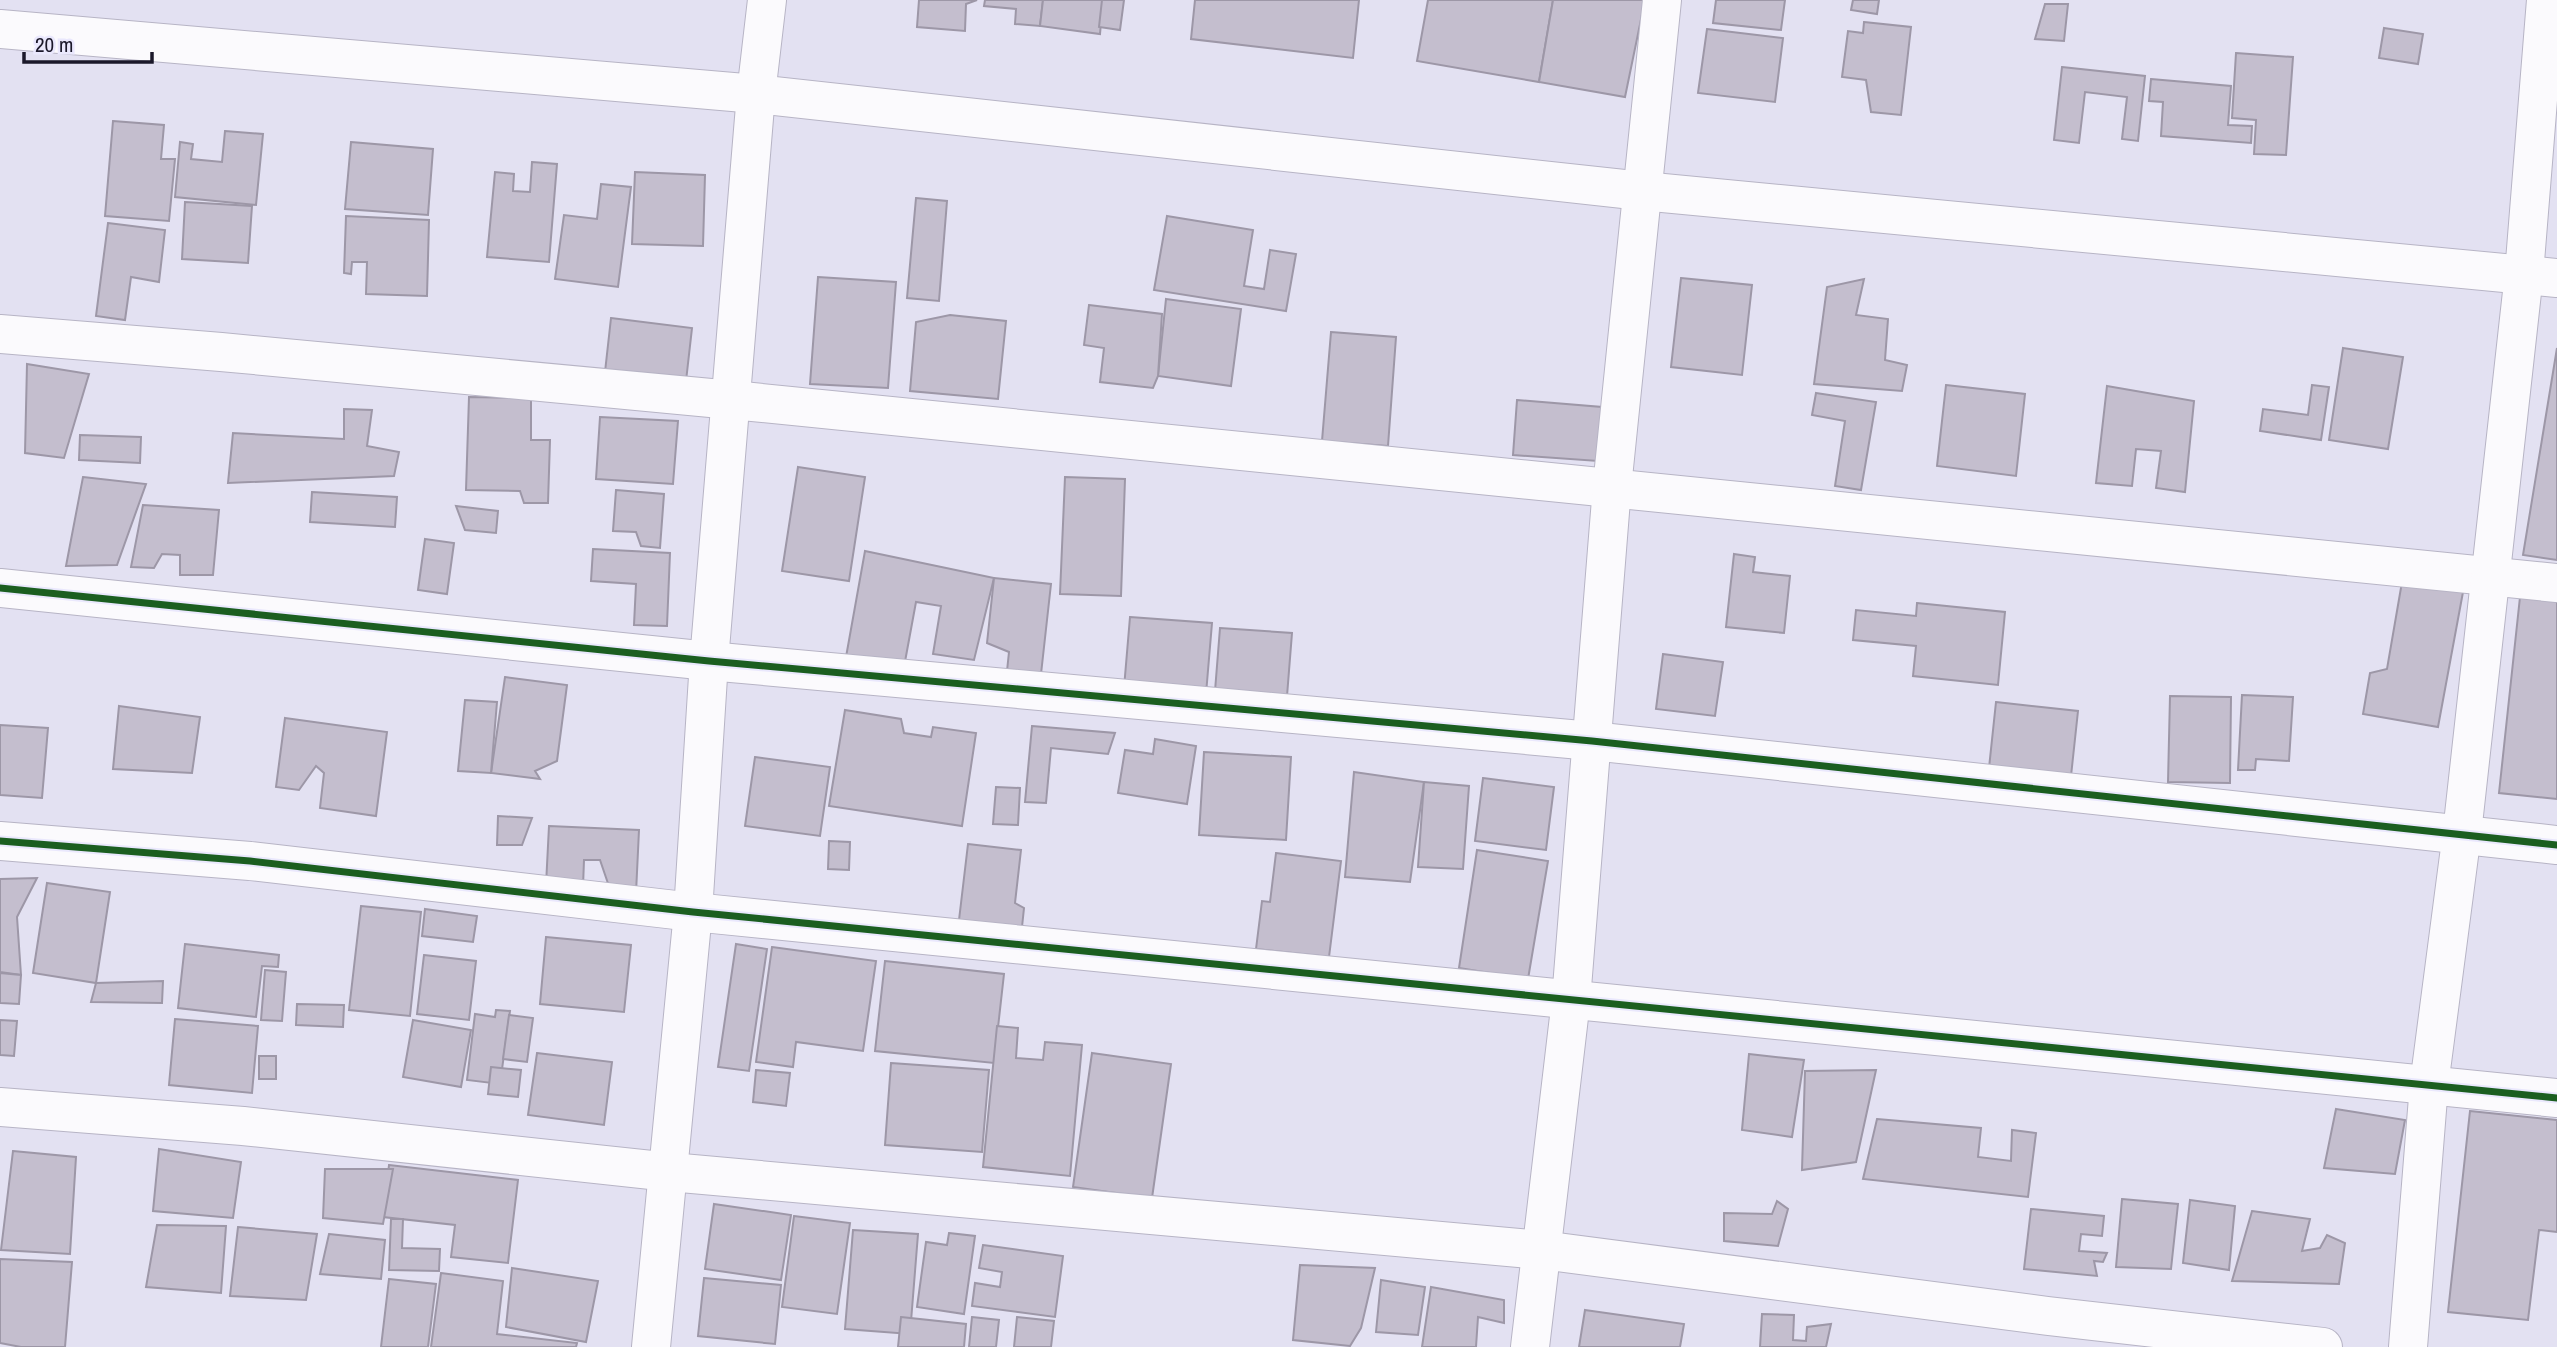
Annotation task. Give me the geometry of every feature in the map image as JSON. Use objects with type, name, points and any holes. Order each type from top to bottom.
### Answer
[{"type":"street","points":[[651,1347],[693,912],[709,661],[756,94],[767,0]]},
{"type":"street","points":[[1530,1347],[1571,1000],[1612,487],[1662,0]]},
{"type":"street","points":[[2408,1347],[2429,1085],[2462,833],[2490,575],[2541,276],[2546,0]]},
{"type":"street","points":[[0,29],[756,94],[1642,191],[2541,276]]},
{"type":"street","points":[[0,334],[235,353],[732,400],[2557,583]]},
{"type":"street","points":[[0,588],[709,661],[1592,741],[2557,845]]},
{"type":"street","points":[[0,841],[250,861],[693,912],[2557,1098]]},
{"type":"street","points":[[0,1107],[243,1126],[670,1172],[1542,1250],[2046,1331],[2323,1347]]},
{"type":"building","points":[[919,0],[977,0],[966,4],[965,31],[917,27]]},
{"type":"building","points":[[985,0],[1043,0],[1040,26],[1015,24],[1016,9],[984,6]]},
{"type":"building","points":[[1043,0],[1103,0],[1100,34],[1040,26]]},
{"type":"building","points":[[1102,0],[1124,0],[1120,30],[1099,27]]},
{"type":"building","points":[[1195,0],[1359,0],[1353,58],[1191,39]]},
{"type":"building","points":[[1428,0],[1553,0],[1539,82],[1417,61]]},
{"type":"building","points":[[1553,0],[1645,0],[1625,97],[1539,82]]},
{"type":"building","points":[[1716,0],[1785,0],[1781,30],[1713,23]]},
{"type":"building","points":[[1853,0],[1879,0],[1877,14],[1851,10]]},
{"type":"building","points":[[2045,4],[2068,4],[2064,41],[2035,39]]},
{"type":"building","points":[[1864,22],[1911,27],[1901,115],[1871,112],[1866,80],[1842,77],[1848,31],[1863,33]]},
{"type":"building","points":[[2384,28],[2423,34],[2418,64],[2379,58]]},
{"type":"building","points":[[1707,29],[1783,38],[1775,102],[1698,93]]},
{"type":"building","points":[[2236,53],[2293,57],[2286,155],[2254,154],[2256,120],[2232,118]]},
{"type":"building","points":[[2062,67],[2145,76],[2138,141],[2122,139],[2127,97],[2085,92],[2079,143],[2054,140]]},
{"type":"building","points":[[2151,79],[2231,86],[2228,125],[2252,126],[2251,143],[2161,136],[2163,102],[2149,101]]},
{"type":"building","points":[[113,121],[164,125],[161,159],[175,159],[169,221],[105,216]]},
{"type":"building","points":[[225,131],[263,134],[256,205],[175,197],[180,142],[193,144],[191,159],[222,162]]},
{"type":"building","points":[[351,142],[433,149],[428,215],[345,209]]},
{"type":"building","points":[[532,162],[557,164],[549,262],[487,257],[495,172],[514,174],[513,191],[530,192]]},
{"type":"building","points":[[635,172],[705,175],[703,246],[632,244]]},
{"type":"building","points":[[601,184],[631,187],[618,287],[555,279],[564,215],[597,219]]},
{"type":"building","points":[[916,198],[947,201],[939,301],[907,298]]},
{"type":"building","points":[[185,202],[252,206],[248,263],[182,259]]},
{"type":"building","points":[[346,216],[429,220],[427,296],[366,294],[367,262],[352,262],[351,274],[344,273]]},
{"type":"building","points":[[1167,216],[1253,230],[1244,286],[1264,289],[1270,250],[1296,254],[1286,311],[1154,290]]},
{"type":"building","points":[[108,223],[165,230],[159,282],[131,277],[125,320],[96,316]]},
{"type":"building","points":[[818,277],[896,282],[888,388],[810,384]]},
{"type":"building","points":[[1681,278],[1752,285],[1742,375],[1671,367]]},
{"type":"building","points":[[1864,279],[1856,315],[1888,319],[1885,360],[1907,365],[1902,391],[1814,384],[1827,287]]},
{"type":"building","points":[[1166,299],[1241,309],[1231,386],[1158,376]]},
{"type":"building","points":[[1089,305],[1162,314],[1158,376],[1153,388],[1100,382],[1104,348],[1084,345]]},
{"type":"building","points":[[950,315],[1006,321],[998,399],[910,391],[916,322]]},
{"type":"building","points":[[611,318],[692,328],[685,390],[604,381]]},
{"type":"building","points":[[1331,332],[1396,337],[1388,446],[1322,441]]},
{"type":"building","points":[[2343,348],[2403,357],[2388,449],[2329,440]]},
{"type":"building","points":[[2557,348],[2557,560],[2523,555]]},
{"type":"building","points":[[27,364],[89,374],[64,458],[25,453]]},
{"type":"building","points":[[1946,385],[2025,394],[2016,476],[1937,466]]},
{"type":"building","points":[[2312,385],[2329,387],[2321,440],[2260,431],[2263,409],[2308,415]]},
{"type":"building","points":[[2107,386],[2194,401],[2185,492],[2156,488],[2161,451],[2136,449],[2132,486],[2096,483]]},
{"type":"building","points":[[1816,393],[1876,402],[1861,490],[1835,486],[1845,421],[1812,415]]},
{"type":"building","points":[[469,397],[531,398],[531,440],[550,440],[548,503],[524,503],[520,491],[466,490]]},
{"type":"building","points":[[1517,400],[1602,407],[1598,461],[1513,455]]},
{"type":"building","points":[[344,409],[372,410],[367,446],[399,452],[394,476],[228,483],[233,433],[344,439]]},
{"type":"building","points":[[600,417],[678,421],[673,484],[596,479]]},
{"type":"building","points":[[80,435],[141,437],[140,463],[79,460]]},
{"type":"building","points":[[798,467],[865,477],[849,581],[782,571]]},
{"type":"building","points":[[83,477],[146,484],[117,565],[66,566]]},
{"type":"building","points":[[1065,477],[1125,479],[1121,596],[1060,594]]},
{"type":"building","points":[[616,490],[664,494],[660,548],[641,546],[636,532],[613,531]]},
{"type":"building","points":[[312,492],[397,497],[395,527],[310,522]]},
{"type":"building","points":[[143,505],[219,510],[213,575],[180,575],[180,555],[162,554],[154,568],[131,567]]},
{"type":"building","points":[[456,506],[498,511],[496,533],[465,530]]},
{"type":"building","points":[[425,539],[454,543],[447,594],[418,590]]},
{"type":"building","points":[[593,549],[670,553],[667,626],[634,625],[636,584],[591,581]]},
{"type":"building","points":[[865,551],[994,578],[974,660],[933,654],[941,606],[916,602],[904,667],[846,657]]},
{"type":"building","points":[[1734,554],[1755,557],[1753,572],[1790,576],[1784,633],[1726,627]]},
{"type":"building","points":[[994,578],[1051,584],[1041,674],[1007,671],[1009,652],[987,643]]},
{"type":"building","points":[[2402,582],[2463,592],[2438,727],[2363,714],[2370,673],[2387,669]]},
{"type":"building","points":[[2520,597],[2557,601],[2557,799],[2499,793]]},
{"type":"building","points":[[1917,603],[2005,612],[1998,685],[1913,676],[1916,646],[1853,640],[1856,610],[1916,616]]},
{"type":"building","points":[[1130,617],[1212,623],[1206,694],[1124,688]]},
{"type":"building","points":[[1220,628],[1292,633],[1287,696],[1215,691]]},
{"type":"building","points":[[1663,654],[1723,662],[1715,716],[1656,709]]},
{"type":"building","points":[[505,677],[567,685],[557,761],[535,771],[540,779],[491,773]]},
{"type":"building","points":[[2242,695],[2293,697],[2289,761],[2256,759],[2255,770],[2238,770]]},
{"type":"building","points":[[2170,696],[2231,697],[2230,783],[2168,782]]},
{"type":"building","points":[[465,700],[497,702],[491,773],[458,771]]},
{"type":"building","points":[[1996,702],[2078,711],[2071,776],[1989,768]]},
{"type":"building","points":[[119,706],[200,717],[192,773],[113,769]]},
{"type":"building","points":[[845,710],[901,719],[904,733],[931,737],[933,727],[976,733],[962,826],[829,806]]},
{"type":"building","points":[[285,718],[387,732],[376,816],[320,808],[324,773],[316,766],[299,790],[276,787]]},
{"type":"building","points":[[0,725],[48,728],[42,798],[0,795]]},
{"type":"building","points":[[1032,726],[1115,733],[1108,754],[1051,748],[1046,803],[1025,802]]},
{"type":"building","points":[[1155,739],[1196,746],[1187,804],[1118,793],[1125,750],[1153,754]]},
{"type":"building","points":[[1204,752],[1291,757],[1286,840],[1199,835]]},
{"type":"building","points":[[755,757],[830,767],[820,836],[745,826]]},
{"type":"building","points":[[1354,772],[1424,782],[1410,882],[1345,877]]},
{"type":"building","points":[[1483,778],[1554,787],[1546,850],[1475,841]]},
{"type":"building","points":[[1424,782],[1469,786],[1463,869],[1418,867]]},
{"type":"building","points":[[996,787],[1020,788],[1018,825],[993,824]]},
{"type":"building","points":[[498,816],[532,818],[522,845],[497,845]]},
{"type":"building","points":[[549,826],[639,830],[636,893],[614,901],[600,860],[584,860],[583,887],[546,885]]},
{"type":"building","points":[[829,841],[850,842],[849,870],[828,869]]},
{"type":"building","points":[[968,844],[1021,850],[1015,903],[1024,908],[1022,927],[959,920]]},
{"type":"building","points":[[1477,850],[1548,861],[1528,979],[1459,968]]},
{"type":"building","points":[[1276,853],[1341,861],[1329,957],[1256,949],[1262,901],[1270,902]]},
{"type":"building","points":[[37,878],[17,917],[21,975],[0,972],[0,879]]},
{"type":"building","points":[[47,883],[110,892],[96,983],[33,973]]},
{"type":"building","points":[[361,906],[421,912],[410,1016],[349,1010]]},
{"type":"building","points":[[425,909],[477,916],[473,942],[422,936]]},
{"type":"building","points":[[546,937],[631,945],[624,1012],[540,1004]]},
{"type":"building","points":[[185,944],[279,955],[278,967],[262,966],[256,1017],[178,1008]]},
{"type":"building","points":[[736,944],[767,949],[749,1071],[718,1067]]},
{"type":"building","points":[[772,947],[876,961],[863,1051],[796,1042],[793,1067],[756,1062]]},
{"type":"building","points":[[424,955],[476,961],[469,1020],[417,1014]]},
{"type":"building","points":[[885,961],[1004,974],[994,1063],[875,1051]]},
{"type":"building","points":[[265,970],[286,972],[282,1021],[261,1020]]},
{"type":"building","points":[[0,973],[21,975],[19,1004],[0,1003]]},
{"type":"building","points":[[163,981],[162,1003],[91,1002],[96,983]]},
{"type":"building","points":[[297,1004],[344,1005],[343,1027],[296,1025]]},
{"type":"building","points":[[496,1010],[510,1011],[500,1084],[467,1080],[475,1014],[495,1017]]},
{"type":"building","points":[[509,1015],[533,1018],[527,1062],[503,1059]]},
{"type":"building","points":[[175,1019],[258,1026],[252,1093],[169,1085]]},
{"type":"building","points":[[0,1020],[17,1021],[14,1056],[0,1055]]},
{"type":"building","points":[[413,1020],[471,1030],[461,1087],[403,1077]]},
{"type":"building","points":[[997,1026],[1018,1028],[1016,1058],[1043,1060],[1045,1042],[1082,1045],[1070,1176],[983,1167]]},
{"type":"building","points":[[537,1053],[612,1062],[604,1125],[528,1115]]},
{"type":"building","points":[[1092,1053],[1171,1064],[1152,1198],[1073,1187]]},
{"type":"building","points":[[1749,1054],[1804,1060],[1792,1137],[1742,1130]]},
{"type":"building","points":[[259,1056],[276,1056],[276,1079],[259,1079]]},
{"type":"building","points":[[891,1063],[989,1070],[982,1152],[885,1145]]},
{"type":"building","points":[[491,1067],[521,1070],[518,1097],[488,1094]]},
{"type":"building","points":[[756,1070],[790,1073],[786,1106],[753,1102]]},
{"type":"building","points":[[1876,1070],[1856,1162],[1802,1170],[1805,1071]]},
{"type":"building","points":[[2336,1109],[2405,1120],[2395,1174],[2324,1168]]},
{"type":"building","points":[[2470,1111],[2557,1120],[2557,1232],[2539,1230],[2528,1320],[2448,1312]]},
{"type":"building","points":[[1877,1119],[1981,1128],[1978,1157],[2011,1161],[2012,1130],[2036,1133],[2028,1197],[1863,1179]]},
{"type":"building","points":[[159,1149],[241,1162],[233,1218],[153,1211]]},
{"type":"building","points":[[13,1151],[76,1157],[70,1254],[1,1250]]},
{"type":"building","points":[[389,1165],[518,1180],[508,1263],[451,1257],[455,1225],[383,1217]]},
{"type":"building","points":[[325,1169],[393,1169],[383,1224],[323,1218]]},
{"type":"building","points":[[2122,1199],[2178,1204],[2171,1269],[2116,1267]]},
{"type":"building","points":[[2190,1200],[2235,1206],[2229,1270],[2183,1263]]},
{"type":"building","points":[[1777,1201],[1788,1209],[1778,1246],[1724,1241],[1724,1213],[1772,1214]]},
{"type":"building","points":[[714,1204],[791,1215],[781,1280],[705,1269]]},
{"type":"building","points":[[2031,1209],[2104,1216],[2102,1236],[2081,1234],[2079,1251],[2107,1253],[2103,1262],[2094,1261],[2097,1276],[2024,1269]]},
{"type":"building","points":[[2252,1211],[2310,1219],[2302,1251],[2320,1248],[2327,1235],[2345,1243],[2339,1284],[2232,1281]]},
{"type":"building","points":[[794,1216],[850,1223],[837,1314],[782,1307]]},
{"type":"building","points":[[391,1219],[403,1219],[402,1248],[440,1249],[439,1271],[389,1270]]},
{"type":"building","points":[[157,1225],[226,1226],[221,1293],[146,1287]]},
{"type":"building","points":[[238,1227],[317,1234],[306,1300],[230,1296]]},
{"type":"building","points":[[853,1230],[918,1234],[910,1334],[845,1329]]},
{"type":"building","points":[[949,1233],[975,1236],[964,1314],[917,1307],[926,1242],[947,1245]]},
{"type":"building","points":[[329,1234],[385,1240],[381,1279],[320,1274]]},
{"type":"building","points":[[983,1245],[1063,1256],[1055,1317],[972,1306],[975,1283],[1000,1287],[1002,1272],[979,1268]]},
{"type":"building","points":[[0,1259],[72,1262],[65,1347],[21,1347],[0,1343]]},
{"type":"building","points":[[1300,1265],[1375,1268],[1361,1328],[1350,1346],[1293,1340]]},
{"type":"building","points":[[512,1268],[598,1281],[586,1342],[506,1327]]},
{"type":"building","points":[[441,1273],[503,1281],[497,1334],[577,1343],[576,1347],[431,1347]]},
{"type":"building","points":[[704,1278],[781,1285],[775,1344],[698,1336]]},
{"type":"building","points":[[389,1279],[436,1284],[428,1347],[381,1347]]},
{"type":"building","points":[[1381,1280],[1425,1287],[1418,1335],[1376,1332]]},
{"type":"building","points":[[1431,1287],[1504,1300],[1504,1323],[1478,1317],[1476,1347],[1422,1347]]},
{"type":"building","points":[[1585,1310],[1684,1324],[1680,1347],[1579,1347]]},
{"type":"building","points":[[1762,1314],[1794,1315],[1793,1340],[1806,1341],[1807,1327],[1831,1324],[1826,1347],[1760,1347]]},
{"type":"building","points":[[901,1317],[966,1324],[964,1347],[898,1347]]},
{"type":"building","points":[[972,1317],[999,1320],[996,1347],[969,1347]]},
{"type":"building","points":[[1017,1317],[1054,1321],[1051,1347],[1014,1347]]},
{"type":"cycle path","points":[[0,588],[709,661],[1592,741],[2557,845]]},
{"type":"cycle path","points":[[0,841],[250,861],[693,912],[2557,1098]]}]
